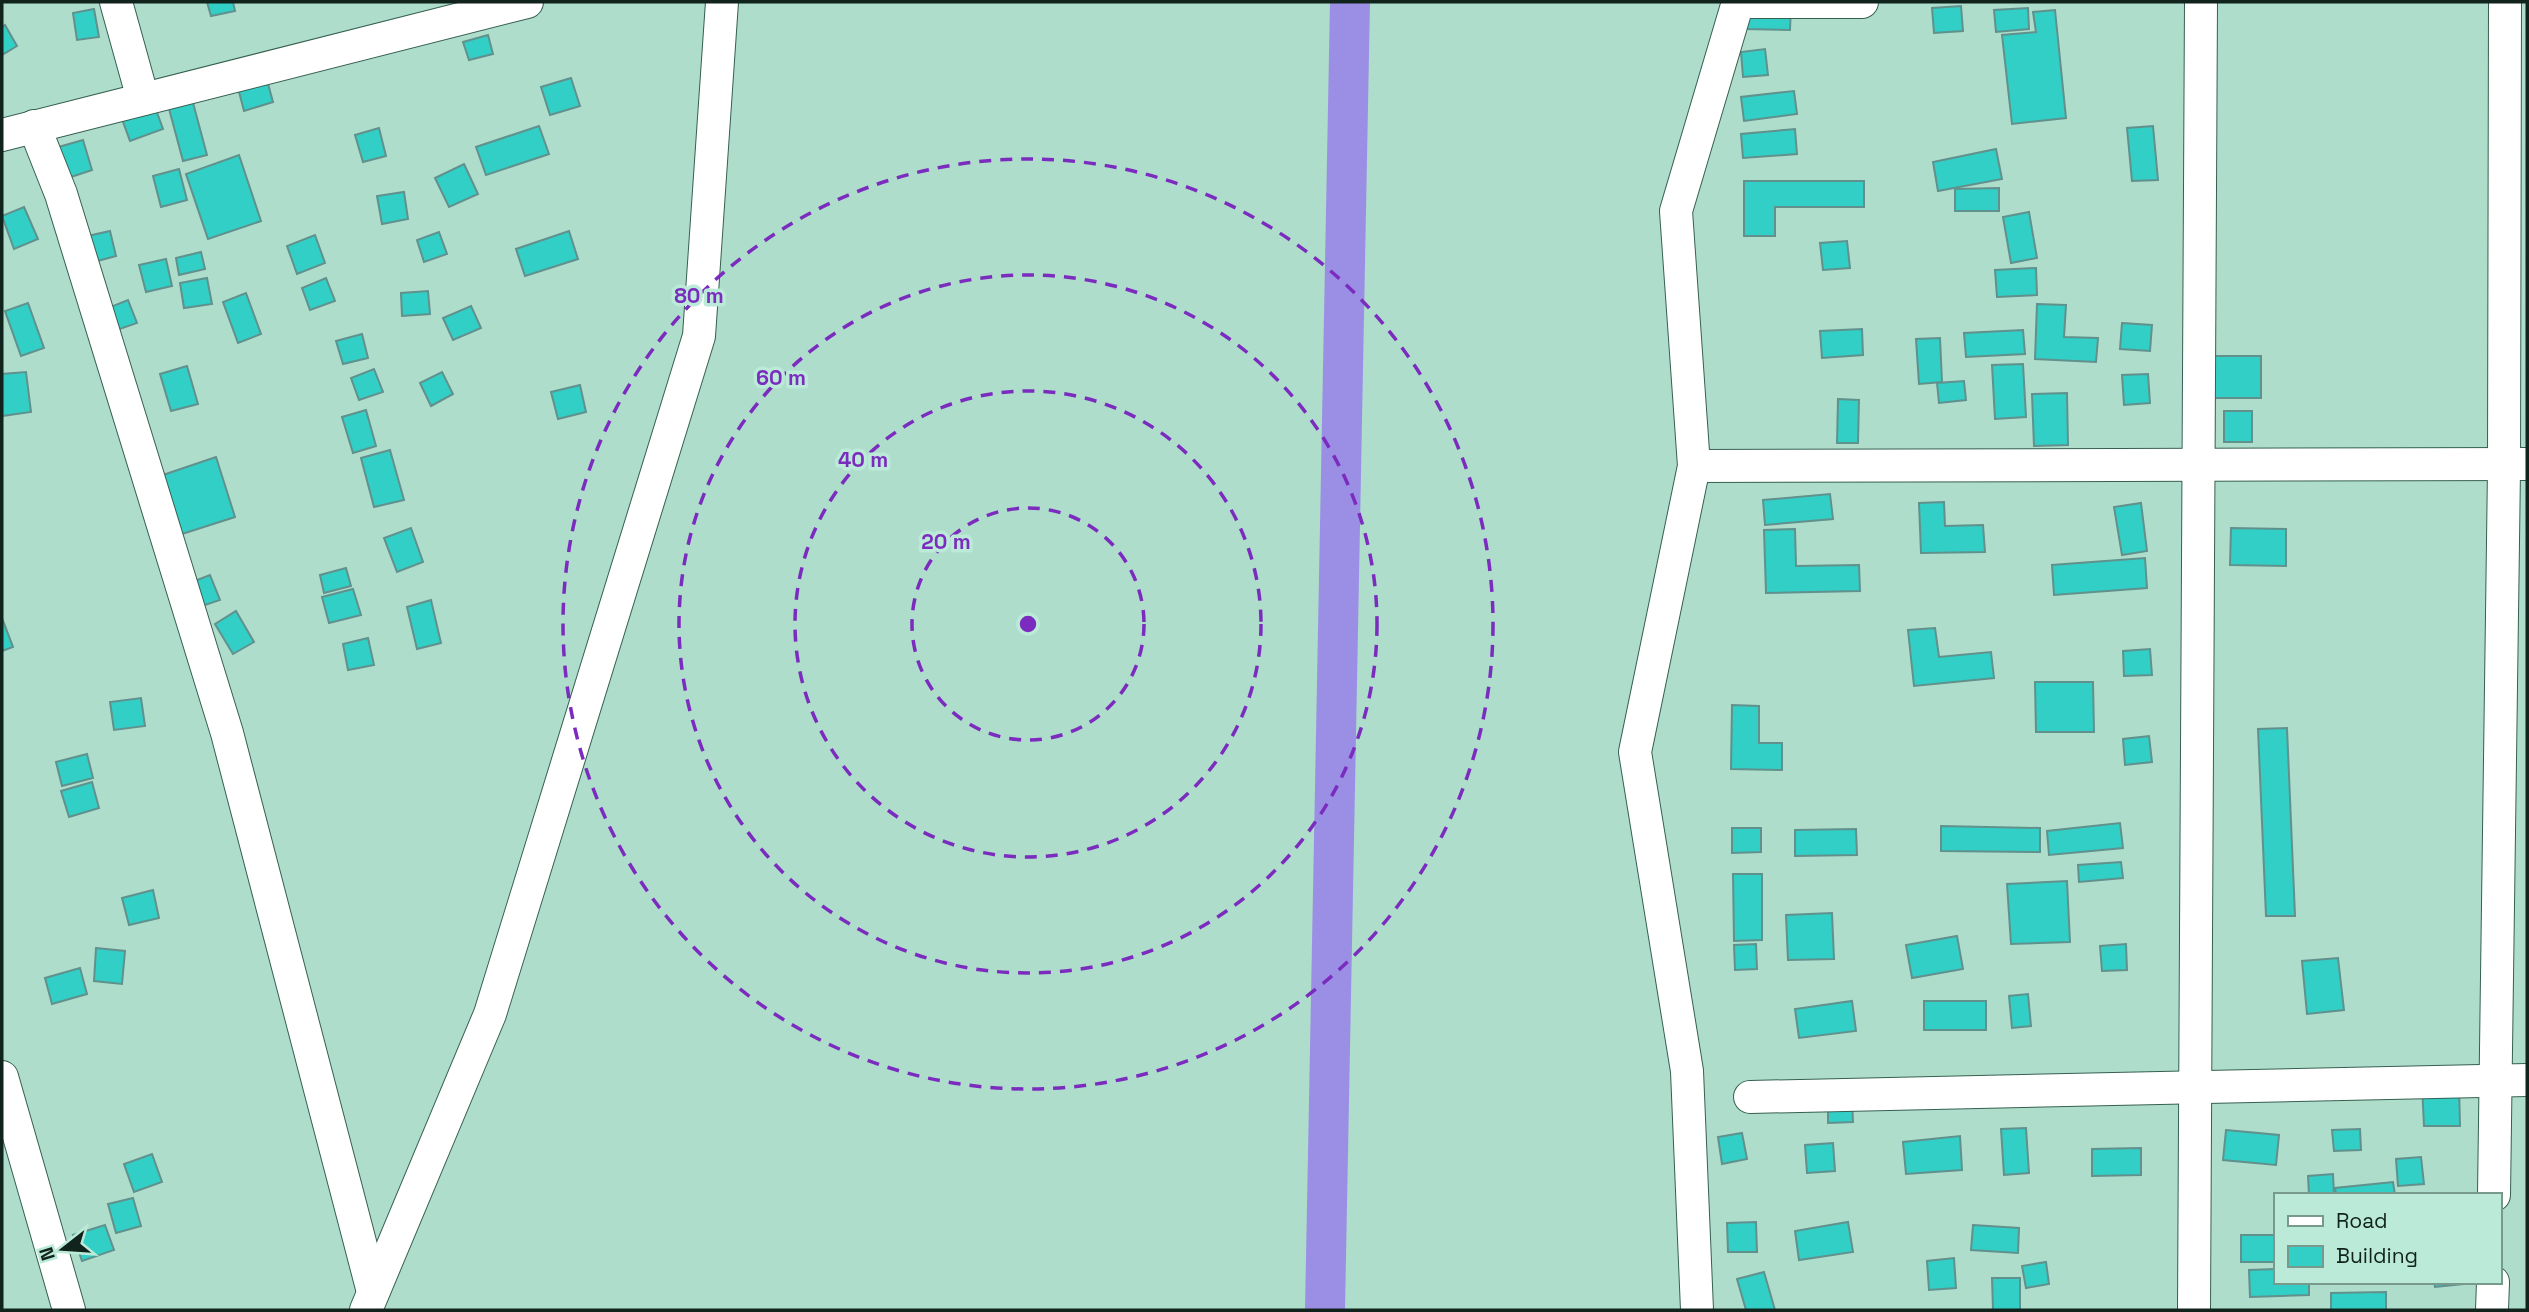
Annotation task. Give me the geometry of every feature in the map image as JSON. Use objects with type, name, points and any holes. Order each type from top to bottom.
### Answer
[{"type":"street","points":[[116,2],[143,99]]},
{"type":"street","points":[[2,135],[143,99],[439,12],[527,2]]},
{"type":"street","points":[[370,1301],[490,1014],[699,337],[722,2]]},
{"type":"street","points":[[1697,1310],[1687,1071],[1635,752],[1694,466],[1676,211],[1738,2],[1862,2]]},
{"type":"street","points":[[2194,1310],[2201,2]]},
{"type":"street","points":[[2494,1193],[2516,464],[2505,2]]},
{"type":"street","points":[[34,126],[61,194],[227,733],[370,1301]]},
{"type":"street","points":[[1694,466],[2516,464]]},
{"type":"street","points":[[2,1077],[69,1310]]},
{"type":"street","points":[[1750,1097],[2527,1080]]},
{"type":"street","points":[[2492,1310],[2493,1284]]},
{"type":"building","points":[[207,2],[233,2],[235,11],[211,16]]},
{"type":"building","points":[[1745,4],[1791,5],[1790,30],[1744,29]]},
{"type":"building","points":[[1961,6],[1963,31],[1934,33],[1932,8]]},
{"type":"building","points":[[2028,8],[2029,29],[1996,32],[1994,10]]},
{"type":"building","points":[[94,9],[99,37],[77,40],[73,13]]},
{"type":"building","points":[[2055,10],[2066,118],[2012,124],[2002,35],[2036,32],[2033,12]]},
{"type":"building","points":[[5,25],[17,46],[2,55],[2,27]]},
{"type":"building","points":[[488,35],[493,54],[469,60],[463,42]]},
{"type":"building","points":[[1765,49],[1768,75],[1743,77],[1741,52]]},
{"type":"building","points":[[571,78],[580,106],[550,115],[541,87]]},
{"type":"building","points":[[267,80],[273,102],[244,111],[238,88]]},
{"type":"building","points":[[1794,91],[1797,114],[1744,121],[1741,97]]},
{"type":"building","points":[[192,99],[207,155],[183,161],[168,105]]},
{"type":"building","points":[[155,107],[163,129],[130,141],[122,119]]},
{"type":"building","points":[[539,126],[549,154],[486,175],[476,147]]},
{"type":"building","points":[[2153,126],[2158,180],[2132,181],[2127,128]]},
{"type":"building","points":[[379,128],[386,156],[363,162],[355,135]]},
{"type":"building","points":[[1795,129],[1797,154],[1743,158],[1741,134]]},
{"type":"building","points":[[83,140],[92,170],[65,179],[55,148]]},
{"type":"building","points":[[1996,149],[2002,179],[1938,191],[1933,162]]},
{"type":"building","points":[[239,155],[261,221],[208,239],[186,174]]},
{"type":"building","points":[[464,164],[478,194],[449,207],[435,178]]},
{"type":"building","points":[[179,169],[187,200],[161,207],[153,176]]},
{"type":"building","points":[[1744,181],[1864,181],[1864,207],[1775,207],[1775,236],[1744,236]]},
{"type":"building","points":[[1999,188],[1999,211],[1955,211],[1955,189]]},
{"type":"building","points":[[404,192],[408,219],[382,224],[377,196]]},
{"type":"building","points":[[24,207],[38,239],[14,249],[2,216]]},
{"type":"building","points":[[2029,212],[2037,258],[2011,263],[2003,217]]},
{"type":"building","points":[[110,231],[116,256],[90,263],[83,237]]},
{"type":"building","points":[[569,231],[578,259],[525,276],[516,249]]},
{"type":"building","points":[[439,232],[447,254],[424,262],[417,240]]},
{"type":"building","points":[[315,235],[325,263],[297,274],[287,246]]},
{"type":"building","points":[[1847,241],[1850,268],[1823,270],[1820,243]]},
{"type":"building","points":[[201,252],[205,269],[179,275],[176,258]]},
{"type":"building","points":[[166,259],[172,286],[146,292],[139,265]]},
{"type":"building","points":[[2036,268],[2037,295],[1997,297],[1995,270]]},
{"type":"building","points":[[207,278],[212,304],[184,308],[180,283]]},
{"type":"building","points":[[326,278],[335,301],[310,310],[302,288]]},
{"type":"building","points":[[428,291],[430,314],[402,316],[401,293]]},
{"type":"building","points":[[246,293],[261,334],[238,343],[223,302]]},
{"type":"building","points":[[128,300],[137,323],[111,332],[103,310]]},
{"type":"building","points":[[28,303],[44,348],[21,356],[5,311]]},
{"type":"building","points":[[2037,304],[2066,305],[2064,337],[2098,338],[2096,362],[2035,359]]},
{"type":"building","points":[[471,306],[481,328],[453,340],[443,318]]},
{"type":"building","points":[[2122,323],[2152,325],[2150,351],[2120,349]]},
{"type":"building","points":[[1862,329],[1863,355],[1822,358],[1820,331]]},
{"type":"building","points":[[2023,330],[2025,354],[1966,357],[1964,333]]},
{"type":"building","points":[[362,334],[368,358],[343,364],[336,341]]},
{"type":"building","points":[[1940,338],[1942,382],[1919,384],[1916,339]]},
{"type":"building","points":[[2206,356],[2261,356],[2261,398],[2207,398]]},
{"type":"building","points":[[2023,364],[2026,417],[1995,419],[1992,365]]},
{"type":"building","points":[[187,366],[198,404],[171,411],[160,374]]},
{"type":"building","points":[[374,369],[383,392],[359,400],[351,378]]},
{"type":"building","points":[[26,372],[31,412],[2,416],[2,374]]},
{"type":"building","points":[[442,372],[453,394],[431,406],[420,383]]},
{"type":"building","points":[[2148,374],[2150,403],[2124,405],[2122,375]]},
{"type":"building","points":[[1964,381],[1966,400],[1939,403],[1937,383]]},
{"type":"building","points":[[580,385],[586,412],[558,419],[551,392]]},
{"type":"building","points":[[2067,393],[2068,445],[2034,446],[2032,394]]},
{"type":"building","points":[[1838,399],[1859,400],[1858,443],[1837,443]]},
{"type":"building","points":[[366,410],[376,446],[353,453],[342,417]]},
{"type":"building","points":[[2224,411],[2252,411],[2252,442],[2224,442]]},
{"type":"building","points":[[390,450],[404,500],[374,507],[361,458]]},
{"type":"building","points":[[216,457],[235,517],[182,534],[163,475]]},
{"type":"building","points":[[1830,494],[1833,519],[1765,525],[1763,500]]},
{"type":"building","points":[[1944,502],[1945,526],[1983,525],[1985,552],[1921,553],[1919,503]]},
{"type":"building","points":[[2141,503],[2147,551],[2122,555],[2114,507]]},
{"type":"building","points":[[411,528],[423,562],[397,572],[384,538]]},
{"type":"building","points":[[2231,528],[2286,529],[2286,566],[2230,565]]},
{"type":"building","points":[[1795,529],[1796,566],[1859,565],[1860,591],[1766,593],[1764,530]]},
{"type":"building","points":[[2145,558],[2147,588],[2054,595],[2052,565]]},
{"type":"building","points":[[346,568],[351,586],[324,593],[320,575]]},
{"type":"building","points":[[210,575],[220,600],[193,609],[184,585]]},
{"type":"building","points":[[353,589],[361,615],[329,623],[322,597]]},
{"type":"building","points":[[431,600],[441,643],[417,649],[407,607]]},
{"type":"building","points":[[236,611],[254,642],[233,654],[215,624]]},
{"type":"building","points":[[2,618],[13,647],[2,651]]},
{"type":"building","points":[[1935,628],[1939,657],[1991,652],[1994,678],[1914,686],[1908,630]]},
{"type":"building","points":[[368,638],[374,665],[348,670],[343,644]]},
{"type":"building","points":[[2150,649],[2152,675],[2124,676],[2123,651]]},
{"type":"building","points":[[2035,682],[2093,682],[2094,732],[2036,732]]},
{"type":"building","points":[[141,698],[145,726],[114,730],[110,702]]},
{"type":"building","points":[[1732,705],[1759,706],[1759,743],[1782,743],[1782,770],[1731,769]]},
{"type":"building","points":[[2287,728],[2295,916],[2266,916],[2258,729]]},
{"type":"building","points":[[2149,736],[2152,762],[2125,765],[2123,739]]},
{"type":"building","points":[[87,754],[93,778],[62,786],[56,762]]},
{"type":"building","points":[[92,782],[99,808],[69,817],[61,791]]},
{"type":"building","points":[[2120,823],[2123,848],[2049,855],[2047,831]]},
{"type":"building","points":[[1941,826],[2040,828],[2040,852],[1941,851]]},
{"type":"building","points":[[1732,828],[1761,828],[1761,852],[1732,853]]},
{"type":"building","points":[[1856,829],[1857,855],[1795,856],[1795,830]]},
{"type":"building","points":[[2121,862],[2123,878],[2079,882],[2078,865]]},
{"type":"building","points":[[1733,874],[1762,874],[1762,940],[1734,941]]},
{"type":"building","points":[[2067,881],[2070,942],[2011,944],[2007,884]]},
{"type":"building","points":[[153,890],[159,918],[129,925],[122,898]]},
{"type":"building","points":[[1832,913],[1834,959],[1788,960],[1786,915]]},
{"type":"building","points":[[1957,936],[1963,969],[1912,978],[1906,945]]},
{"type":"building","points":[[1756,944],[1757,969],[1735,970],[1734,945]]},
{"type":"building","points":[[2126,944],[2127,970],[2102,971],[2100,946]]},
{"type":"building","points":[[96,948],[125,951],[122,984],[94,981]]},
{"type":"building","points":[[2338,958],[2344,1010],[2307,1014],[2302,961]]},
{"type":"building","points":[[80,968],[87,994],[52,1004],[45,978]]},
{"type":"building","points":[[2028,994],[2031,1026],[2012,1028],[2009,996]]},
{"type":"building","points":[[1852,1001],[1856,1031],[1799,1038],[1795,1009]]},
{"type":"building","points":[[1924,1001],[1986,1001],[1986,1030],[1924,1030]]},
{"type":"building","points":[[2459,1085],[2460,1126],[2424,1126],[2422,1086]]},
{"type":"building","points":[[1828,1098],[1852,1098],[1853,1122],[1828,1123]]},
{"type":"building","points":[[2026,1128],[2029,1173],[2004,1175],[2001,1129]]},
{"type":"building","points":[[2360,1129],[2361,1150],[2334,1151],[2332,1130]]},
{"type":"building","points":[[2226,1130],[2279,1135],[2276,1165],[2223,1160]]},
{"type":"building","points":[[1742,1133],[1747,1159],[1722,1164],[1718,1137]]},
{"type":"building","points":[[1960,1136],[1962,1170],[1906,1174],[1903,1142]]},
{"type":"building","points":[[1833,1143],[1835,1171],[1807,1173],[1805,1145]]},
{"type":"building","points":[[2141,1148],[2141,1175],[2092,1176],[2092,1149]]},
{"type":"building","points":[[152,1154],[162,1182],[134,1192],[124,1164]]},
{"type":"building","points":[[2421,1157],[2424,1184],[2398,1186],[2396,1159]]},
{"type":"building","points":[[2333,1174],[2334,1193],[2309,1193],[2308,1176]]},
{"type":"building","points":[[2393,1182],[2395,1193],[2336,1193],[2335,1188]]},
{"type":"building","points":[[133,1198],[141,1226],[116,1233],[108,1204]]},
{"type":"building","points":[[1756,1222],[1757,1252],[1728,1252],[1727,1223]]},
{"type":"building","points":[[1848,1222],[1853,1252],[1799,1260],[1795,1231]]},
{"type":"building","points":[[105,1225],[114,1250],[82,1261],[73,1235]]},
{"type":"building","points":[[1973,1225],[2019,1228],[2018,1253],[1971,1250]]},
{"type":"building","points":[[2241,1235],[2274,1235],[2274,1262],[2241,1262]]},
{"type":"building","points":[[1954,1258],[1956,1288],[1929,1290],[1927,1261]]},
{"type":"building","points":[[2046,1262],[2049,1284],[2026,1288],[2022,1266]]},
{"type":"building","points":[[2274,1269],[2274,1284],[2309,1284],[2309,1295],[2250,1297],[2249,1270]]},
{"type":"building","points":[[1764,1272],[1775,1310],[1746,1310],[1737,1279]]},
{"type":"building","points":[[1992,1278],[2020,1278],[2020,1310],[1993,1310]]},
{"type":"building","points":[[2434,1284],[2463,1284],[2435,1287]]},
{"type":"building","points":[[2386,1292],[2386,1310],[2331,1310],[2331,1293]]},
{"type":"waterway","points":[[1325,1310],[1350,2]]}]
